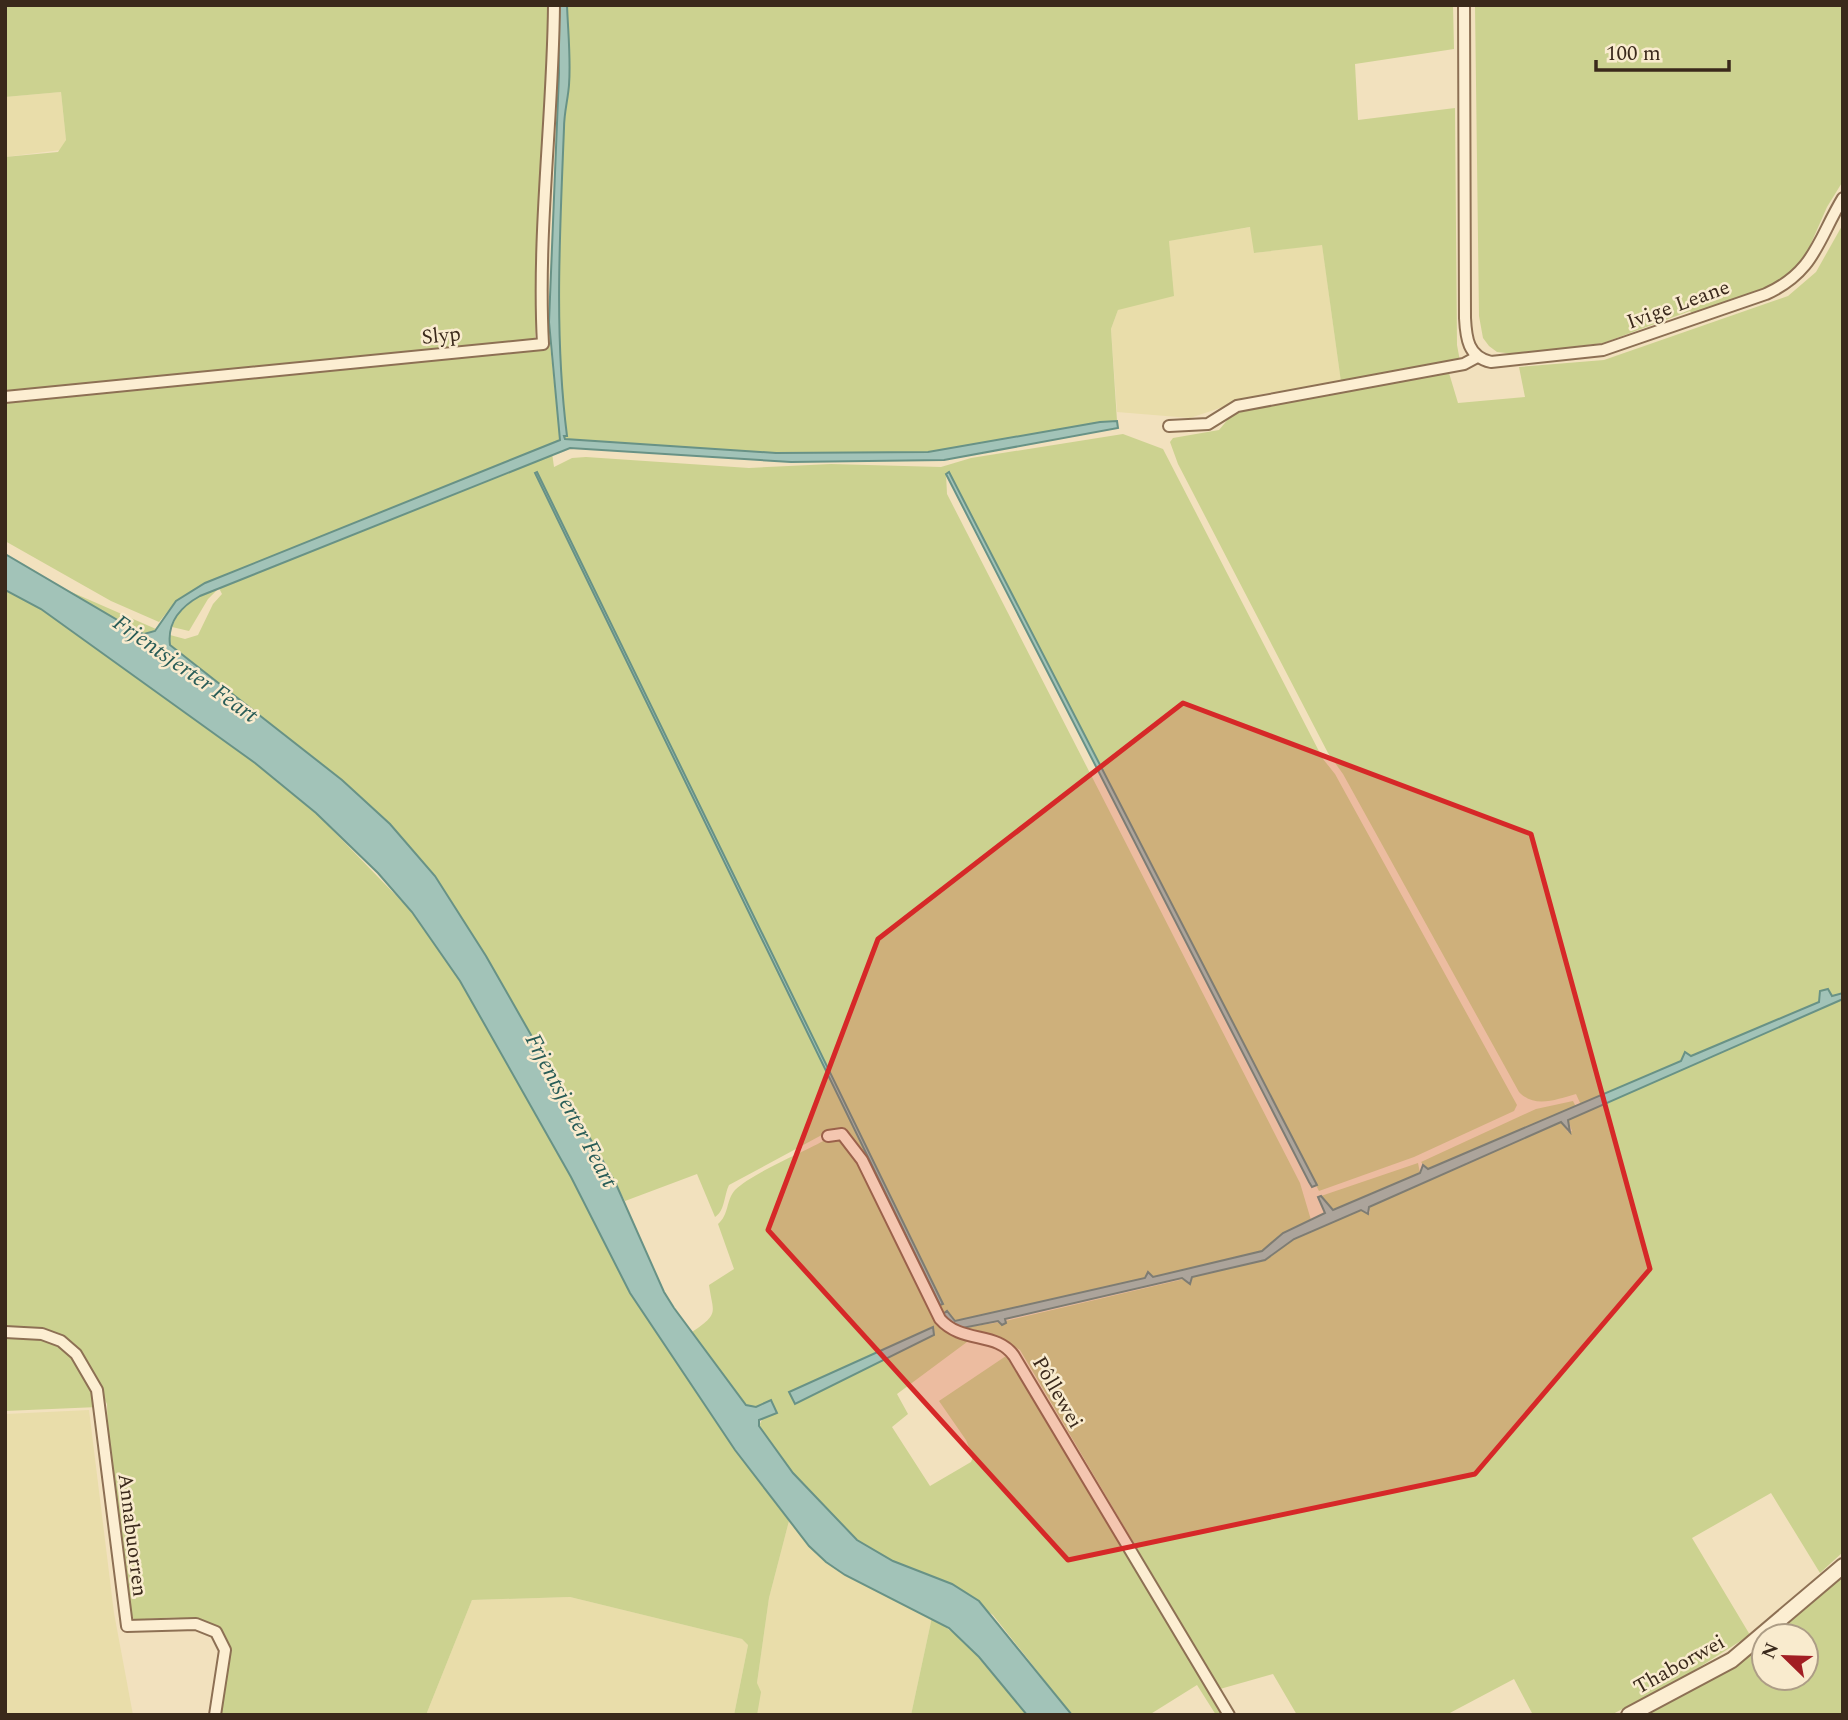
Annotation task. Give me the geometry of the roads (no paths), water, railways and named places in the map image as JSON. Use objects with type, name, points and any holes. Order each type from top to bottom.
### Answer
[{"type":"street","name":"Slyp","points":[[5,397],[543,344],[543,246],[554,79],[554,5]]},
{"type":"street","points":[[1464,5],[1465,318],[1470,347],[1476,357]]},
{"type":"street","name":"Ivige Leane","points":[[1169,426],[1208,424],[1237,406],[1464,364],[1476,357],[1491,362],[1592,353],[1766,294],[1790,282],[1810,262],[1843,198]]},
{"type":"street","name":"Pôllewei","points":[[828,1136],[842,1134],[862,1160],[940,1319],[959,1334],[995,1341],[1009,1348],[1229,1715]]},
{"type":"street","name":"Annabuorren","points":[[5,1332],[43,1334],[61,1341],[76,1354],[90,1375],[101,1402],[102,1443],[127,1626],[196,1624],[216,1632],[225,1650],[215,1715]]},
{"type":"street","name":"Thaborwei","points":[[1629,1715],[1732,1660],[1843,1566]]},
{"type":"water","name":"Frjentsjerter Feart","points":[[558,5],[567,5],[570,65],[564,122],[559,282],[560,359],[567,436],[564,436],[565,439],[776,453],[928,452],[1100,422],[1117,421],[1118,428],[944,460],[791,462],[570,448],[200,596],[187,605],[173,622],[170,645],[342,780],[390,824],[435,876],[486,956],[616,1184],[664,1292],[674,1308],[746,1405],[756,1407],[771,1400],[777,1413],[759,1420],[759,1426],[793,1473],[857,1540],[893,1561],[952,1584],[979,1601],[1072,1715],[1027,1715],[979,1657],[949,1628],[845,1575],[809,1546],[735,1450],[630,1293],[571,1177],[460,981],[412,912],[378,873],[316,813],[255,763],[41,609],[5,590],[5,554],[144,634],[155,631],[176,601],[205,583],[560,440],[549,322],[559,73]]},
{"type":"water","points":[[537,472],[943,1304],[940,1305],[535,473]]},
{"type":"water","points":[[949,472],[1317,1185],[1312,1187],[1309,1182],[946,474]]},
{"type":"water","points":[[1828,989],[1832,996],[1843,993],[1843,999],[1568,1120],[1570,1132],[1561,1122],[1369,1207],[1368,1214],[1361,1210],[1294,1239],[1265,1260],[1192,1277],[1190,1284],[1182,1278],[1005,1319],[1006,1323],[1002,1325],[998,1321],[962,1328],[946,1319],[943,1314],[947,1311],[955,1321],[1145,1278],[1148,1272],[1153,1277],[1262,1251],[1283,1233],[1325,1213],[1318,1197],[1321,1196],[1333,1210],[1420,1173],[1423,1165],[1428,1169],[1681,1061],[1685,1052],[1691,1056],[1819,1002],[1820,991]]},
{"type":"water","points":[[933,1327],[934,1335],[795,1404],[789,1392]]}]
